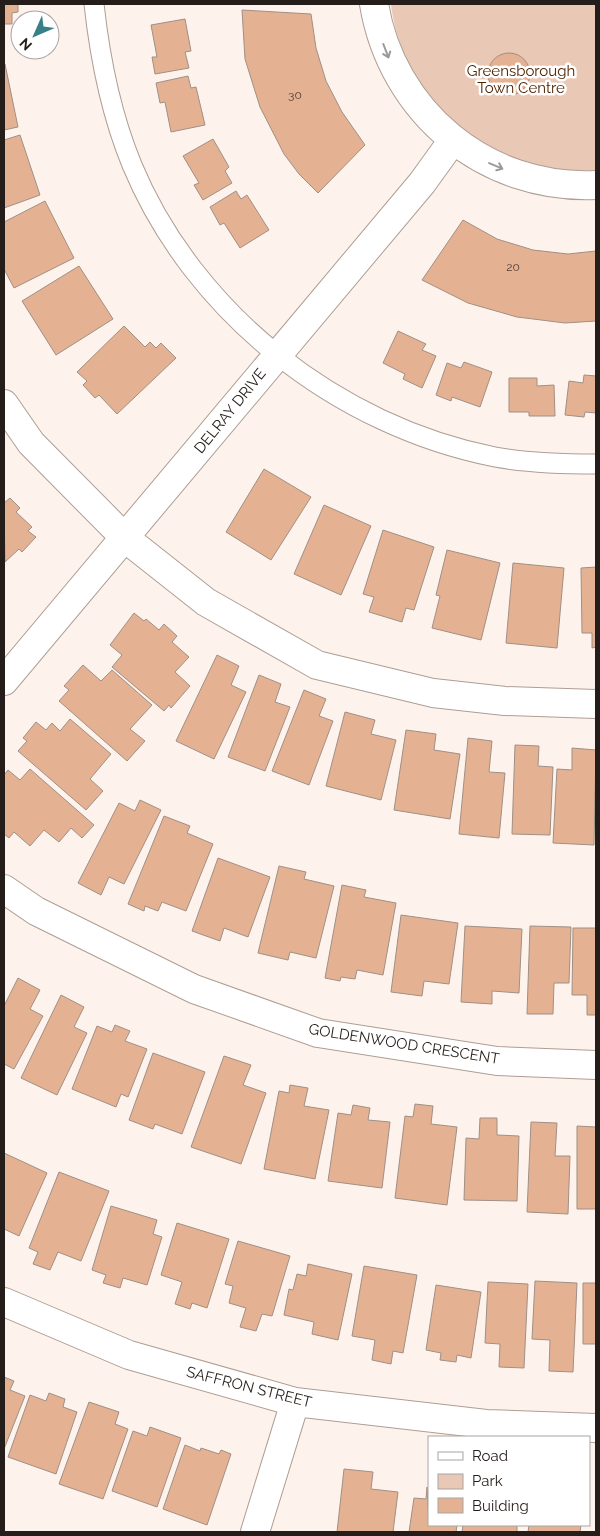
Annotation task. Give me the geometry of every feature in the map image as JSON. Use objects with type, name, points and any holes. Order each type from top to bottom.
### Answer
[{"type":"street","points":[[374,4],[386,51],[398,76],[425,112],[453,140],[470,153],[512,172],[571,185],[596,185]]},
{"type":"street","name":"DELRAY DRIVE","points":[[4,681],[125,538],[276,354],[422,183],[453,140]]},
{"type":"street","points":[[4,404],[31,443],[125,538],[206,602],[317,665],[433,693],[505,702],[596,704]]},
{"type":"street","name":"GOLDENWOOD CRESCENT","points":[[4,889],[36,911],[194,989],[318,1033],[497,1061],[596,1065]]},
{"type":"street","name":"SAFFRON STREET","points":[[4,1302],[129,1355],[295,1402],[486,1424],[596,1428]]},
{"type":"street","points":[[255,1532],[295,1402]]},
{"type":"lane","points":[[94,4],[106,78],[117,119],[133,166],[154,207],[178,247],[205,284],[236,319],[276,354],[311,380],[356,407],[401,430],[495,457],[546,464],[596,464]]},
{"type":"green space","name":"Greensborough Town Centre","points":[[391,4],[596,4],[596,170],[559,169],[524,162],[491,147],[461,127],[435,102],[414,73],[399,40]]},
{"type":"building","points":[[4,4],[18,4],[18,10],[10,10],[10,24],[4,24]]},
{"type":"building","points":[[242,10],[311,14],[316,48],[326,81],[342,112],[365,145],[318,193],[299,174],[284,154],[260,107],[245,59]]},
{"type":"building","points":[[185,19],[191,51],[185,52],[189,68],[155,74],[152,57],[157,57],[151,25]]},
{"type":"building","points":[[509,53],[524,59],[530,74],[524,89],[509,95],[494,89],[488,74],[494,59]]},
{"type":"building","points":[[4,65],[18,127],[4,130]]},
{"type":"building","points":[[188,76],[191,88],[196,87],[205,125],[171,132],[165,102],[160,103],[156,83]]},
{"type":"building","points":[[20,135],[40,195],[4,208],[4,140]]},
{"type":"building","points":[[213,139],[229,167],[225,171],[232,183],[203,200],[194,185],[199,183],[183,156]]},
{"type":"building","points":[[236,191],[241,199],[247,195],[269,230],[240,248],[224,223],[220,225],[210,207]]},
{"type":"building","points":[[45,201],[74,258],[14,288],[4,269],[4,222]]},
{"type":"building","points":[[463,220],[497,239],[533,250],[568,254],[596,251],[596,321],[565,323],[517,317],[468,303],[422,280]]},
{"type":"building","points":[[79,266],[113,319],[56,355],[22,301]]},
{"type":"building","points":[[124,326],[145,347],[150,342],[156,348],[161,343],[176,358],[117,414],[99,395],[95,398],[83,385],[87,381],[77,372]]},
{"type":"building","points":[[398,331],[426,344],[422,350],[436,356],[422,388],[403,379],[405,374],[383,363]]},
{"type":"building","points":[[464,362],[492,372],[480,407],[452,397],[451,401],[436,395],[447,363],[461,368]]},
{"type":"building","points":[[584,375],[596,376],[596,413],[585,412],[584,417],[565,415],[569,381],[583,383]]},
{"type":"building","points":[[509,378],[537,378],[537,386],[554,385],[555,416],[529,416],[529,412],[509,412]]},
{"type":"building","points":[[264,469],[311,497],[271,560],[226,532]]},
{"type":"building","points":[[10,498],[20,508],[16,512],[32,527],[28,531],[36,537],[22,552],[19,549],[5,562],[4,503]]},
{"type":"building","points":[[324,505],[371,526],[341,595],[294,574]]},
{"type":"building","points":[[383,530],[434,547],[414,610],[406,608],[402,622],[369,612],[374,597],[363,594]]},
{"type":"building","points":[[447,550],[500,563],[481,640],[432,628],[440,596],[436,595]]},
{"type":"building","points":[[513,563],[564,568],[557,648],[506,643]]},
{"type":"building","points":[[596,567],[596,647],[592,648],[592,633],[582,633],[581,568]]},
{"type":"building","points":[[134,613],[144,621],[146,619],[159,630],[164,624],[177,636],[172,642],[189,657],[175,672],[190,686],[171,708],[169,705],[164,711],[112,667],[122,655],[110,645]]},
{"type":"building","points":[[217,655],[239,666],[231,685],[246,692],[214,759],[176,741]]},
{"type":"building","points":[[83,665],[101,681],[112,670],[152,705],[130,729],[145,741],[127,761],[59,701],[69,690],[64,686]]},
{"type":"building","points":[[259,675],[281,684],[275,702],[290,707],[265,771],[228,757]]},
{"type":"building","points":[[304,690],[326,699],[319,716],[333,721],[309,785],[272,771]]},
{"type":"building","points":[[345,712],[375,720],[371,734],[396,740],[381,800],[326,786]]},
{"type":"building","points":[[70,719],[111,754],[90,779],[103,791],[86,810],[18,751],[27,741],[23,738],[36,722],[46,730],[52,723],[60,731]]},
{"type":"building","points":[[406,730],[436,734],[434,750],[460,754],[450,819],[394,810]]},
{"type":"building","points":[[468,738],[492,741],[489,772],[505,773],[499,838],[459,834]]},
{"type":"building","points":[[515,745],[539,746],[538,766],[553,767],[550,835],[512,834]]},
{"type":"building","points":[[572,748],[596,750],[594,845],[553,843],[557,769],[572,770]]},
{"type":"building","points":[[30,769],[94,825],[82,838],[71,828],[59,842],[44,830],[30,846],[14,832],[9,838],[4,834],[4,775],[8,770],[20,780]]},
{"type":"building","points":[[140,800],[161,810],[124,884],[109,877],[101,895],[78,883],[119,803],[135,811]]},
{"type":"building","points":[[164,816],[190,826],[187,833],[213,844],[186,911],[162,902],[158,911],[145,906],[144,911],[128,904]]},
{"type":"building","points":[[218,858],[270,877],[248,937],[224,928],[220,941],[192,931]]},
{"type":"building","points":[[279,866],[306,872],[304,879],[334,886],[316,958],[290,952],[288,960],[258,953]]},
{"type":"building","points":[[342,885],[366,890],[364,897],[396,903],[383,975],[357,970],[355,979],[341,977],[340,981],[325,978]]},
{"type":"building","points":[[401,915],[458,923],[449,984],[424,981],[422,996],[391,992]]},
{"type":"building","points":[[465,926],[522,929],[519,993],[492,991],[492,1004],[461,1002]]},
{"type":"building","points":[[530,926],[571,927],[569,983],[554,983],[553,1014],[527,1014]]},
{"type":"building","points":[[573,928],[596,928],[596,1015],[587,1015],[587,995],[572,995]]},
{"type":"building","points":[[18,978],[40,990],[30,1009],[43,1016],[14,1069],[4,1064],[4,1006]]},
{"type":"building","points":[[61,995],[84,1007],[74,1027],[87,1033],[57,1095],[21,1078]]},
{"type":"building","points":[[115,1025],[130,1031],[125,1041],[147,1049],[128,1097],[121,1094],[116,1107],[72,1089],[97,1026],[112,1032]]},
{"type":"building","points":[[153,1053],[205,1072],[182,1134],[155,1124],[153,1129],[129,1120]]},
{"type":"building","points":[[224,1056],[251,1065],[243,1085],[266,1093],[241,1164],[191,1147]]},
{"type":"building","points":[[290,1085],[308,1088],[304,1106],[329,1110],[315,1179],[264,1169],[279,1091],[289,1093]]},
{"type":"building","points":[[415,1104],[433,1106],[431,1124],[457,1127],[447,1205],[395,1198],[405,1116],[413,1117]]},
{"type":"building","points":[[353,1105],[370,1108],[368,1120],[390,1122],[382,1188],[328,1181],[338,1113],[351,1115]]},
{"type":"building","points":[[480,1118],[497,1118],[497,1135],[519,1136],[517,1201],[464,1200],[466,1138],[479,1139]]},
{"type":"building","points":[[531,1122],[557,1123],[555,1156],[570,1156],[568,1214],[527,1212]]},
{"type":"building","points":[[577,1126],[596,1127],[596,1209],[577,1209]]},
{"type":"building","points":[[4,1153],[47,1173],[19,1236],[4,1229]]},
{"type":"building","points":[[59,1172],[109,1191],[81,1261],[58,1252],[50,1270],[33,1264],[38,1252],[29,1248]]},
{"type":"building","points":[[111,1206],[157,1220],[153,1234],[162,1237],[147,1285],[123,1278],[120,1288],[103,1283],[106,1275],[92,1270]]},
{"type":"building","points":[[177,1223],[229,1239],[207,1308],[192,1303],[190,1309],[175,1304],[182,1282],[161,1275]]},
{"type":"building","points":[[238,1241],[290,1256],[272,1316],[262,1314],[256,1331],[240,1327],[246,1308],[229,1303],[233,1286],[225,1284]]},
{"type":"building","points":[[308,1264],[352,1274],[338,1340],[312,1334],[314,1322],[284,1315],[289,1289],[293,1290],[297,1274],[306,1276]]},
{"type":"building","points":[[364,1266],[417,1275],[403,1353],[393,1351],[391,1364],[372,1360],[375,1340],[352,1336]]},
{"type":"building","points":[[535,1281],[577,1283],[573,1372],[549,1371],[550,1340],[532,1339]]},
{"type":"building","points":[[488,1282],[528,1284],[524,1368],[499,1367],[500,1344],[485,1343]]},
{"type":"building","points":[[583,1283],[596,1283],[596,1344],[583,1344]]},
{"type":"building","points":[[436,1285],[481,1292],[471,1358],[457,1355],[456,1362],[440,1360],[441,1353],[426,1350]]},
{"type":"building","points":[[4,1377],[14,1381],[10,1390],[25,1396],[4,1449]]},
{"type":"building","points":[[49,1393],[65,1399],[63,1407],[77,1412],[56,1474],[8,1457],[30,1395],[46,1401]]},
{"type":"building","points":[[89,1402],[119,1412],[115,1424],[128,1429],[103,1499],[59,1484]]},
{"type":"building","points":[[150,1427],[181,1438],[157,1507],[112,1491],[133,1431],[147,1436]]},
{"type":"building","points":[[185,1445],[200,1451],[201,1448],[219,1454],[221,1450],[231,1454],[207,1525],[163,1509]]},
{"type":"building","points":[[344,1469],[373,1472],[371,1489],[398,1492],[393,1532],[337,1532]]},
{"type":"building","points":[[427,1487],[428,1526],[457,1526],[456,1532],[409,1532],[414,1498],[426,1499]]},
{"type":"building","points":[[463,1526],[517,1526],[517,1532],[462,1532]]},
{"type":"building","points":[[529,1526],[581,1526],[580,1532],[528,1532]]}]
